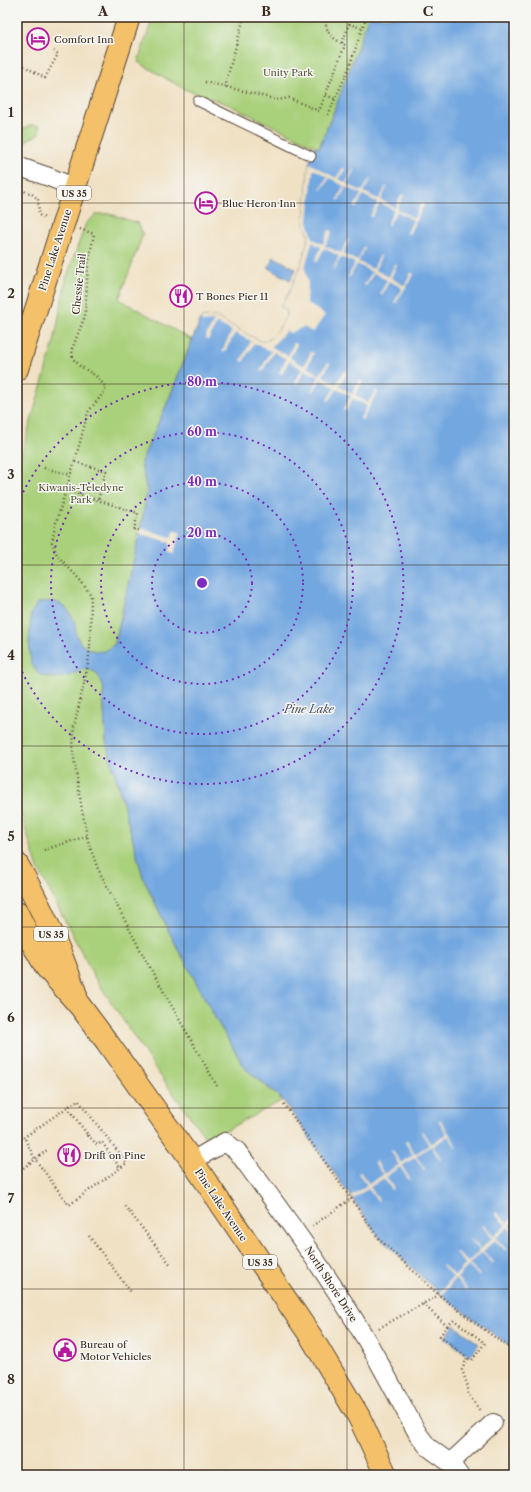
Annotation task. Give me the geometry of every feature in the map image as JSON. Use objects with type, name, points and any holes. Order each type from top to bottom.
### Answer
[{"type":"main road","name":"Pine Lake Avenue","points":[[17,369],[76,188],[129,17]]},
{"type":"main road","name":"Pine Lake Avenue","points":[[17,864],[65,964],[80,1006]]},
{"type":"main road","name":"Pine Lake Avenue","points":[[17,913],[46,967],[80,1006],[192,1161],[310,1336],[359,1417],[386,1475]]},
{"type":"street","points":[[17,166],[76,188]]},
{"type":"street","name":"North Shore Drive","points":[[192,1161],[225,1142],[237,1151],[298,1235],[364,1336],[418,1434],[428,1447],[455,1469],[492,1424]]},
{"type":"lane","points":[[198,101],[312,156]]},
{"type":"path","points":[[227,87],[226,82],[244,17]]},
{"type":"path","points":[[205,82],[278,100],[289,98],[319,111],[345,45],[333,38],[326,30],[325,17]]},
{"type":"path","points":[[342,43],[352,17]]},
{"type":"path","points":[[328,116],[353,56],[366,17]]},
{"type":"path","points":[[349,24],[362,28]]},
{"type":"path","points":[[17,62],[45,78],[58,54],[54,51]]},
{"type":"path","points":[[326,95],[335,99]]},
{"type":"path","points":[[17,190],[32,194],[38,199],[39,215],[45,218]]},
{"type":"path","name":"Chessie Trail","points":[[75,462],[88,412],[93,404],[105,392],[105,386],[96,376],[73,360],[72,349],[85,316],[88,266],[94,234],[85,231]]},
{"type":"path","points":[[98,500],[106,471],[75,462],[55,526],[52,542],[57,555],[80,580],[91,595],[90,648],[74,727],[74,752],[87,836],[98,869],[112,896],[144,957],[217,1086]]},
{"type":"path","points":[[44,468],[71,475]]},
{"type":"path","points":[[66,490],[138,513],[134,529],[140,531]]},
{"type":"path","points":[[44,850],[87,836]]},
{"type":"path","points":[[20,1140],[24,1137],[67,1107],[78,1100],[127,1163],[69,1205],[35,1159],[24,1137]]},
{"type":"path","points":[[284,1104],[380,1240],[440,1294],[514,1351]]},
{"type":"path","points":[[67,1107],[97,1145],[102,1142],[120,1168]]},
{"type":"path","points":[[17,1173],[47,1150]]},
{"type":"path","points":[[298,1235],[351,1198]]},
{"type":"path","points":[[125,1206],[170,1264]]},
{"type":"path","points":[[89,1236],[131,1292]]},
{"type":"path","points":[[364,1336],[440,1294]]},
{"type":"path","points":[[423,1304],[447,1326]]},
{"type":"path","points":[[454,1320],[485,1343],[472,1360],[467,1358],[440,1336],[447,1326],[454,1320]]},
{"type":"path","points":[[467,1358],[462,1370],[468,1387],[468,1394],[492,1424]]},
{"type":"green space","name":"Unity Park","points":[[153,17],[368,17],[348,76],[319,148],[227,104],[184,89],[138,62]]},
{"type":"green space","points":[[32,125],[39,126],[38,134],[27,140],[25,144],[20,146],[17,145],[18,131]]},
{"type":"green space","name":"Kiwanis-Teledyne Park","points":[[97,214],[110,214],[138,223],[143,234],[119,299],[192,340],[169,399],[141,462],[147,492],[115,644],[108,663],[103,694],[106,741],[143,877],[168,930],[217,1021],[245,1068],[283,1100],[207,1140],[157,1071],[95,978],[38,869],[17,802],[17,469],[54,342],[66,279],[86,223]]},
{"type":"water","name":"Pine Lake","points":[[368,17],[514,17],[514,1349],[440,1294],[379,1237],[283,1100],[245,1068],[217,1021],[168,930],[143,877],[106,741],[104,689],[97,673],[91,670],[82,669],[70,676],[53,678],[40,675],[31,664],[29,642],[31,615],[37,603],[50,601],[60,603],[64,606],[74,621],[76,634],[82,645],[93,650],[100,651],[105,650],[115,644],[147,492],[141,462],[169,399],[201,318],[215,317],[262,342],[267,341],[274,335],[287,314],[286,309],[281,307],[290,291],[301,265],[309,237],[304,220],[309,163],[315,147],[319,148],[326,132]]},
{"type":"water","points":[[274,257],[296,269],[290,280],[268,268]]},
{"type":"water","points":[[454,1325],[479,1344],[469,1356],[445,1338]]},
{"type":"pier","points":[[309,163],[336,178],[343,168],[345,169],[339,179],[346,183],[353,169],[354,170],[347,184],[361,191],[370,178],[371,179],[364,192],[378,199],[386,186],[387,187],[381,200],[395,208],[402,194],[404,195],[397,209],[414,218],[421,203],[424,205],[409,234],[407,233],[413,220],[397,211],[389,225],[387,224],[394,210],[380,203],[372,217],[370,216],[377,202],[363,195],[356,208],[354,207],[361,195],[360,193],[346,187],[339,200],[337,200],[344,186],[330,178],[321,190],[320,189],[328,177],[316,170],[313,170],[308,221],[313,239],[323,244],[329,230],[332,232],[325,246],[341,253],[348,239],[349,240],[343,254],[357,261],[364,247],[365,248],[358,262],[373,269],[380,255],[381,256],[375,270],[389,277],[395,263],[397,264],[391,278],[403,285],[405,285],[411,273],[414,274],[396,303],[394,302],[402,290],[401,287],[389,281],[382,295],[380,294],[387,280],[374,273],[366,286],[364,285],[372,272],[357,264],[350,277],[348,277],[355,263],[341,257],[333,270],[339,256],[324,248],[317,262],[315,261],[321,247],[312,242],[305,267],[308,284],[307,303],[325,315],[313,332],[303,327],[290,333],[286,331],[272,346],[288,356],[294,343],[297,344],[290,358],[304,366],[311,352],[314,353],[307,367],[320,375],[328,362],[330,363],[323,376],[336,384],[344,371],[347,373],[339,386],[352,394],[360,380],[363,382],[355,395],[368,403],[376,390],[378,391],[362,420],[360,419],[367,406],[353,398],[346,411],[343,410],[351,396],[337,389],[329,401],[327,400],[335,387],[321,379],[313,392],[311,391],[319,377],[305,370],[297,384],[295,382],[302,369],[289,361],[282,374],[279,373],[286,359],[274,352],[262,372],[260,371],[271,351],[254,343],[243,362],[241,361],[251,341],[235,333],[224,353],[222,351],[232,331],[217,323],[208,340],[205,338],[214,321],[202,322],[201,318],[215,317],[262,342],[268,341],[279,329],[287,314],[286,309],[281,307],[290,291],[301,265],[309,237],[304,220]]},
{"type":"pier","points":[[140,528],[171,537],[173,536],[174,531],[180,532],[174,554],[169,552],[169,542],[139,533]]},
{"type":"pier","points":[[440,1119],[458,1148],[448,1136],[433,1146],[441,1159],[440,1160],[431,1146],[416,1156],[425,1169],[424,1170],[415,1157],[402,1166],[410,1179],[409,1180],[400,1167],[386,1176],[394,1189],[392,1190],[384,1178],[370,1187],[379,1200],[377,1201],[368,1188],[353,1199],[351,1196],[367,1185],[358,1173],[360,1172],[369,1184],[383,1175],[374,1162],[376,1161],[384,1174],[399,1165],[391,1151],[392,1150],[401,1163],[413,1155],[405,1142],[407,1141],[415,1154],[429,1145],[421,1132],[422,1131],[431,1144],[447,1134],[439,1121]]},
{"type":"pier","points":[[496,1212],[508,1223],[514,1217],[514,1221],[510,1225],[514,1232],[508,1227],[496,1238],[507,1250],[506,1251],[495,1240],[483,1251],[494,1262],[492,1263],[482,1252],[469,1264],[480,1275],[479,1276],[468,1266],[457,1278],[467,1289],[466,1290],[455,1279],[442,1295],[439,1293],[453,1277],[442,1266],[443,1265],[455,1276],[466,1264],[455,1253],[456,1252],[468,1262],[480,1250],[469,1239],[470,1238],[481,1249],[492,1238],[482,1226],[483,1225],[494,1236],[506,1225],[495,1214]]},
{"type":"place","name":"Comfort Inn","points":[[38,39]]},
{"type":"place","name":"Blue Heron Inn","points":[[206,203]]},
{"type":"place","name":"T Bones Pier 11","points":[[181,296]]},
{"type":"place","name":"Drift on Pine","points":[[69,1155]]},
{"type":"place","name":"Bureau of Motor Vehicles","points":[[65,1350]]}]
